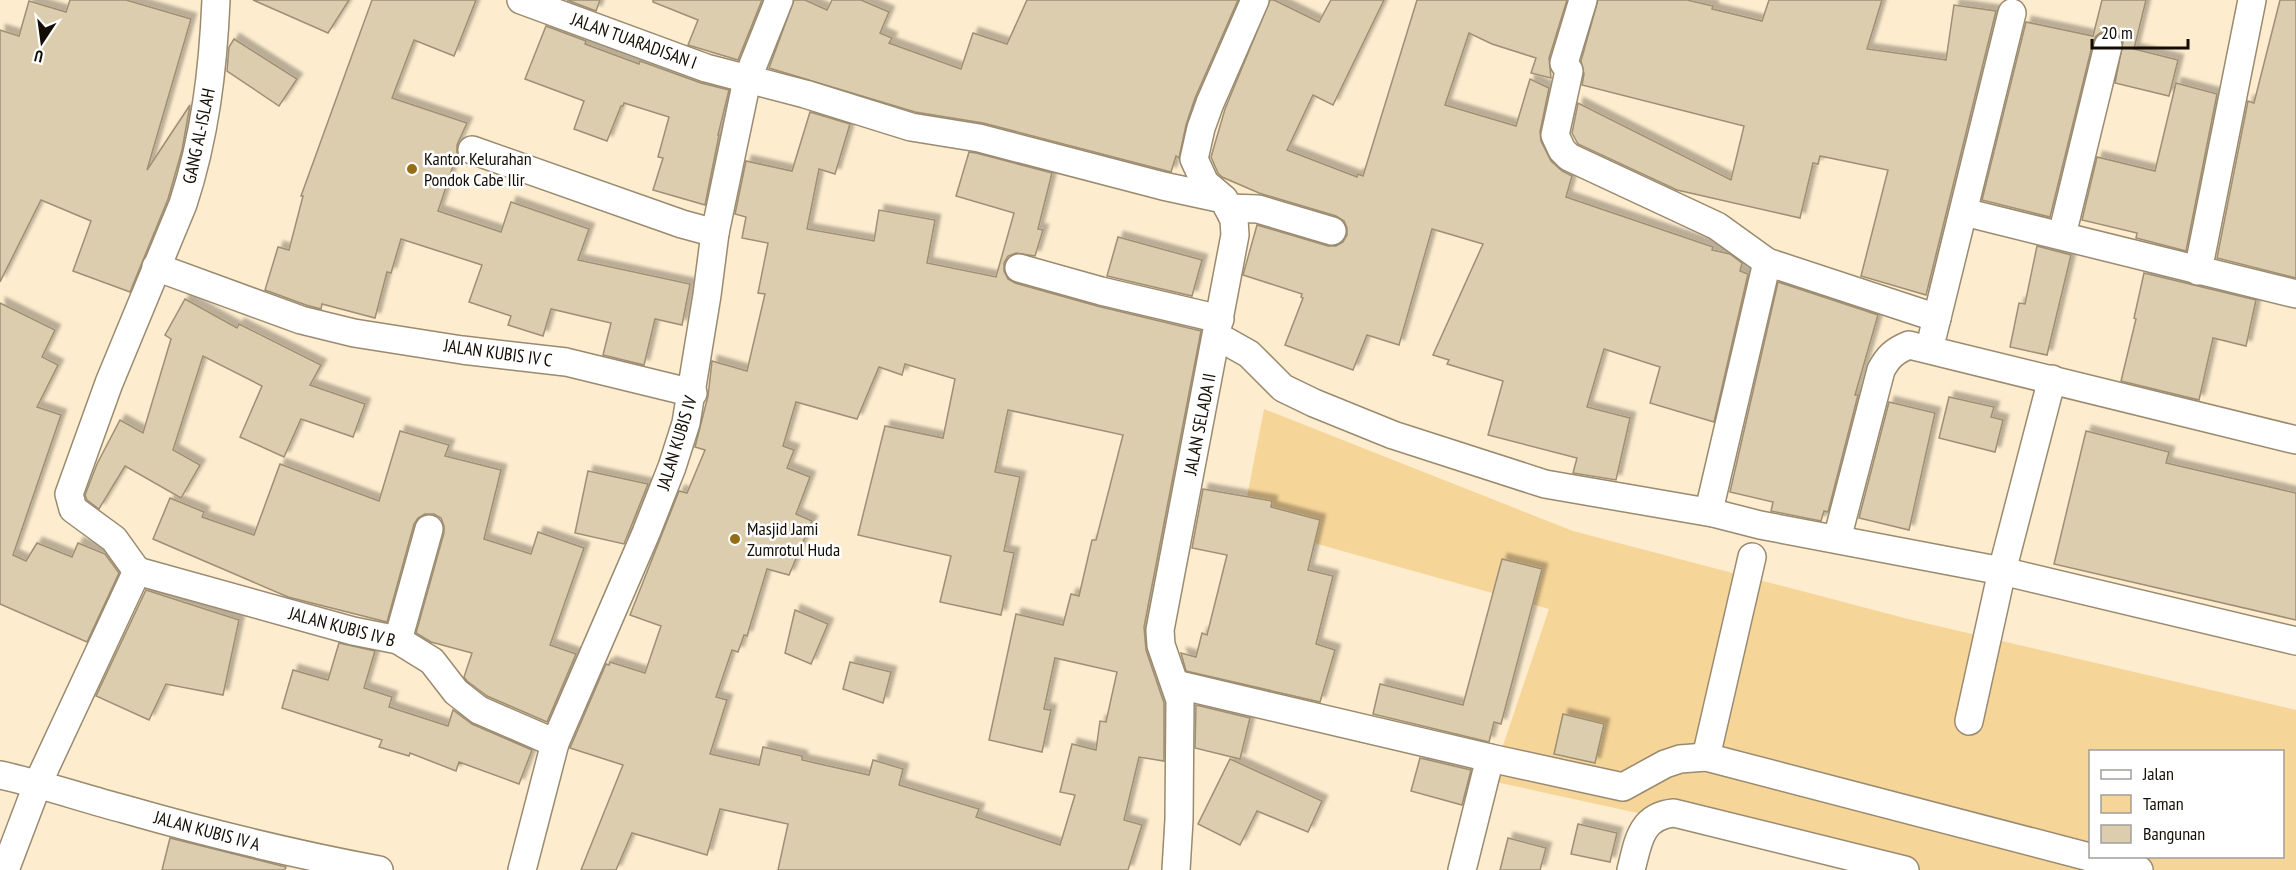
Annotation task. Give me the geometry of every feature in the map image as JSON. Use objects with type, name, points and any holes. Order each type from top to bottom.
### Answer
[{"type":"street","name":"GANG AL-ISLAH","points":[[137,571],[114,539],[73,509],[69,494],[109,382],[183,204],[197,154],[213,68],[216,0]]},
{"type":"street","name":"JALAN TUARADISAN I","points":[[521,0],[706,68],[805,94],[911,128],[979,138],[1226,204],[1258,209],[1332,231]]},
{"type":"street","name":"JALAN KUBIS IV","points":[[522,870],[555,743],[651,522],[686,423],[693,393],[715,233],[747,80],[779,0]]},
{"type":"street","points":[[1226,204],[1205,183],[1194,159],[1201,128],[1217,84],[1255,0]]},
{"type":"street","points":[[1583,0],[1564,63],[1569,71],[1555,135],[1562,150],[1569,157],[1717,226],[1767,262],[1937,318]]},
{"type":"street","points":[[2198,271],[2252,0]]},
{"type":"street","points":[[1929,350],[2012,13]]},
{"type":"street","points":[[2062,235],[2108,46]]},
{"type":"street","points":[[472,150],[671,220],[715,233]]},
{"type":"street","name":"JALAN SELADA II","points":[[1176,870],[1179,820],[1180,700],[1161,645],[1160,630],[1235,235],[1234,220],[1226,204]]},
{"type":"street","points":[[1964,212],[2296,294]]},
{"type":"street","points":[[1713,513],[1711,502],[1767,262]]},
{"type":"street","name":"JALAN KUBIS IV C","points":[[156,267],[301,320],[354,333],[462,350],[566,362],[693,393]]},
{"type":"street","points":[[1019,268],[1219,327],[1283,388],[1392,435],[1545,484],[1713,513],[1760,525],[2002,571],[2296,642]]},
{"type":"street","points":[[1837,539],[1881,370],[1889,357],[1909,345],[2296,440]]},
{"type":"street","points":[[1969,721],[2002,571],[2052,379]]},
{"type":"street","points":[[398,640],[429,529]]},
{"type":"street","points":[[1706,757],[1752,557]]},
{"type":"street","points":[[5,870],[38,783],[137,571]]},
{"type":"street","name":"JALAN KUBIS IV B","points":[[137,571],[353,631],[398,640],[432,661],[456,692],[479,710],[555,743]]},
{"type":"street","points":[[1175,684],[1623,787],[1665,764],[1706,757],[2089,857]]},
{"type":"street","points":[[1462,870],[1490,758]]},
{"type":"street","name":"JALAN KUBIS IV A","points":[[0,775],[38,783],[121,809],[271,848],[378,870]]},
{"type":"street","points":[[1631,870],[1643,829],[1650,821],[1662,814],[1674,813],[1905,870]]},
{"type":"street","points":[[2093,858],[2139,870]]},
{"type":"green space","points":[[1264,409],[1573,531],[1908,619],[2296,710],[2296,870],[1900,870],[1491,781],[1549,609],[1242,523]]},
{"type":"building","points":[[70,0],[126,0],[191,19],[147,170],[190,105],[182,150],[168,199],[130,292],[73,271],[91,221],[41,200],[0,282],[0,30],[19,36],[29,1],[66,12]]},
{"type":"building","points":[[253,0],[349,0],[328,33]]},
{"type":"building","points":[[372,0],[476,0],[454,56],[414,40],[392,98],[467,123],[457,145],[457,154],[438,211],[501,232],[511,202],[589,229],[578,260],[690,284],[682,325],[655,319],[644,365],[603,355],[611,323],[551,309],[543,336],[508,325],[511,316],[469,302],[482,265],[401,239],[391,273],[387,272],[375,318],[322,304],[321,309],[265,290],[278,247],[289,250],[303,196],[301,196]]},
{"type":"building","points":[[567,0],[600,0],[596,11]]},
{"type":"building","points":[[653,0],[762,0],[738,60],[688,45],[698,20],[653,2]]},
{"type":"building","points":[[794,0],[805,0],[827,10],[832,0],[861,0],[889,12],[880,33],[892,38],[889,43],[961,69],[973,33],[1007,44],[1027,0],[1238,0],[1195,98],[1179,158],[1176,156],[1171,172],[983,123],[915,112],[769,68]]},
{"type":"building","points":[[1270,0],[1319,22],[1331,0],[1384,0],[1333,105],[1313,95],[1287,150],[1357,177],[1358,174],[1363,176],[1417,0],[1567,0],[1549,58],[1551,78],[1531,73],[1536,58],[1492,44],[1469,33],[1445,105],[1516,126],[1530,79],[1549,88],[1540,132],[1541,141],[1551,161],[1572,176],[1566,197],[1713,247],[1712,250],[1730,254],[1742,263],[1740,271],[1748,274],[1714,422],[1650,403],[1660,367],[1604,349],[1587,407],[1630,418],[1616,480],[1573,473],[1577,458],[1488,435],[1503,381],[1447,364],[1449,360],[1433,355],[1483,244],[1432,229],[1399,345],[1367,335],[1353,370],[1285,345],[1303,298],[1302,294],[1243,275],[1257,225],[1328,246],[1336,246],[1343,242],[1347,235],[1347,228],[1344,221],[1336,216],[1259,193],[1222,177],[1211,157],[1225,109]]},
{"type":"building","points":[[1598,0],[1687,0],[1713,6],[1712,9],[1762,21],[1769,0],[1882,0],[1867,49],[1946,60],[1954,5],[1996,11],[1926,295],[1861,276],[1888,170],[1820,156],[1818,164],[1813,163],[1800,218],[1677,190],[1578,144],[1572,133],[1578,103],[1731,180],[1744,126],[1582,85],[1584,74],[1581,61]]},
{"type":"building","points":[[2102,0],[2146,0],[2134,49],[2178,60],[2169,96],[2115,83],[2123,42],[2118,34],[2103,31],[2096,36],[2093,42],[2050,217],[1982,200],[2026,22],[2093,36]]},
{"type":"building","points":[[2280,0],[2296,0],[2296,278],[2217,258],[2248,101],[2254,103]]},
{"type":"building","points":[[546,26],[586,41],[585,44],[639,64],[640,61],[701,83],[729,90],[705,205],[653,190],[663,158],[658,157],[669,117],[624,103],[607,141],[574,129],[584,101],[525,79]]},
{"type":"building","points":[[234,39],[297,79],[279,106],[227,71],[229,47]]},
{"type":"building","points":[[2176,83],[2217,94],[2186,251],[2136,238],[2137,233],[2082,220],[2097,157],[2155,171]]},
{"type":"building","points":[[810,112],[850,124],[835,174],[819,169],[807,229],[874,241],[879,210],[935,220],[927,263],[996,277],[1014,213],[956,196],[969,152],[1052,173],[1038,229],[1043,230],[1035,256],[1016,253],[1008,256],[1004,263],[1004,271],[1008,279],[1097,306],[1201,331],[1144,627],[1146,650],[1164,703],[1164,761],[1139,757],[1124,820],[1142,825],[1128,870],[778,870],[788,824],[720,809],[707,855],[632,833],[616,870],[581,870],[623,765],[570,748],[606,664],[609,665],[610,662],[645,673],[661,626],[630,615],[679,491],[687,493],[705,450],[695,447],[708,396],[712,361],[747,371],[765,294],[758,293],[768,243],[742,238],[746,217],[735,214],[746,161],[792,171]],"holes":[[[905,364],[955,379],[943,438],[885,426],[858,535],[951,556],[940,602],[1001,615],[1014,553],[1004,551],[1020,477],[995,472],[1008,410],[1123,435],[1096,540],[1092,540],[1079,596],[1071,594],[1063,625],[1016,614],[989,740],[1042,752],[1051,710],[1044,709],[1055,658],[1117,672],[1106,722],[1100,721],[1096,750],[1072,744],[1060,792],[1075,795],[1060,845],[976,817],[979,809],[899,785],[903,769],[873,760],[869,775],[802,760],[802,756],[763,747],[759,765],[710,754],[727,700],[716,697],[732,650],[738,652],[744,635],[747,636],[767,569],[789,575],[812,521],[796,514],[810,477],[787,468],[794,450],[783,446],[796,402],[857,419],[879,367],[902,375]]]},
{"type":"building","points":[[1118,237],[1202,260],[1192,296],[1107,276]]},
{"type":"building","points":[[2037,246],[2071,255],[2047,355],[2010,347],[2019,303],[2025,304]]},
{"type":"building","points":[[2144,273],[2256,300],[2246,346],[2213,338],[2199,400],[2121,381]]},
{"type":"building","points":[[1778,282],[1878,315],[1855,395],[1858,395],[1828,512],[1824,511],[1821,521],[1771,511],[1773,502],[1730,492]]},
{"type":"building","points":[[185,299],[237,328],[239,324],[321,365],[310,385],[365,404],[353,437],[301,419],[284,457],[240,437],[262,386],[203,356],[173,450],[200,465],[181,498],[125,466],[99,509],[87,500],[85,495],[97,464],[120,420],[143,433],[171,339],[165,335]]},
{"type":"building","points":[[0,303],[55,330],[42,357],[58,365],[37,407],[61,415],[13,555],[26,561],[37,543],[72,557],[78,543],[105,554],[119,573],[87,642],[0,604]]},
{"type":"building","points":[[1949,397],[1994,407],[1991,417],[2003,420],[1995,452],[1939,438]]},
{"type":"building","points":[[1889,402],[1935,413],[1909,530],[1859,518]]},
{"type":"building","points":[[400,431],[449,445],[445,456],[501,470],[484,539],[531,554],[538,532],[584,548],[550,645],[576,654],[547,722],[487,696],[467,681],[464,677],[472,653],[431,642],[416,633],[444,533],[441,518],[434,514],[425,514],[414,524],[387,622],[288,597],[153,539],[170,498],[204,512],[202,517],[254,535],[280,464],[379,501]]},
{"type":"building","points":[[2086,431],[2169,452],[2166,463],[2296,493],[2296,620],[2054,564]]},
{"type":"building","points":[[588,471],[648,484],[624,544],[575,533]]},
{"type":"building","points":[[1203,489],[1272,501],[1271,507],[1320,520],[1308,570],[1333,576],[1316,644],[1335,650],[1320,702],[1186,671],[1181,653],[1196,657],[1202,633],[1207,635],[1227,555],[1192,548]]},
{"type":"building","points":[[1502,559],[1542,569],[1501,724],[1494,722],[1489,742],[1373,714],[1380,684],[1463,705]]},
{"type":"building","points":[[146,590],[239,620],[223,695],[166,684],[149,720],[96,696]]},
{"type":"building","points":[[795,610],[828,624],[811,664],[785,653]]},
{"type":"building","points":[[339,643],[375,651],[364,688],[392,697],[389,707],[448,726],[453,710],[472,724],[532,750],[519,784],[459,762],[456,771],[410,753],[409,756],[379,747],[382,740],[282,708],[293,670],[328,680]]},
{"type":"building","points":[[850,662],[891,672],[883,703],[843,689]]},
{"type":"building","points":[[1196,705],[1250,718],[1240,759],[1195,748]]},
{"type":"building","points":[[1563,714],[1604,724],[1595,763],[1554,754]]},
{"type":"building","points":[[1420,758],[1471,770],[1462,805],[1411,791]]},
{"type":"building","points":[[1230,759],[1322,801],[1308,832],[1257,811],[1240,845],[1198,824]]},
{"type":"building","points":[[1578,824],[1617,833],[1610,862],[1571,854]]},
{"type":"building","points":[[170,838],[286,867],[285,870],[162,870]]},
{"type":"building","points":[[1508,838],[1546,848],[1540,870],[1500,870]]},
{"type":"place","name":"Kantor Kelurahan Pondok Cabe Ilir","points":[[412,169]]},
{"type":"place","name":"Masjid Jami Zumrotul Huda","points":[[735,539]]}]
